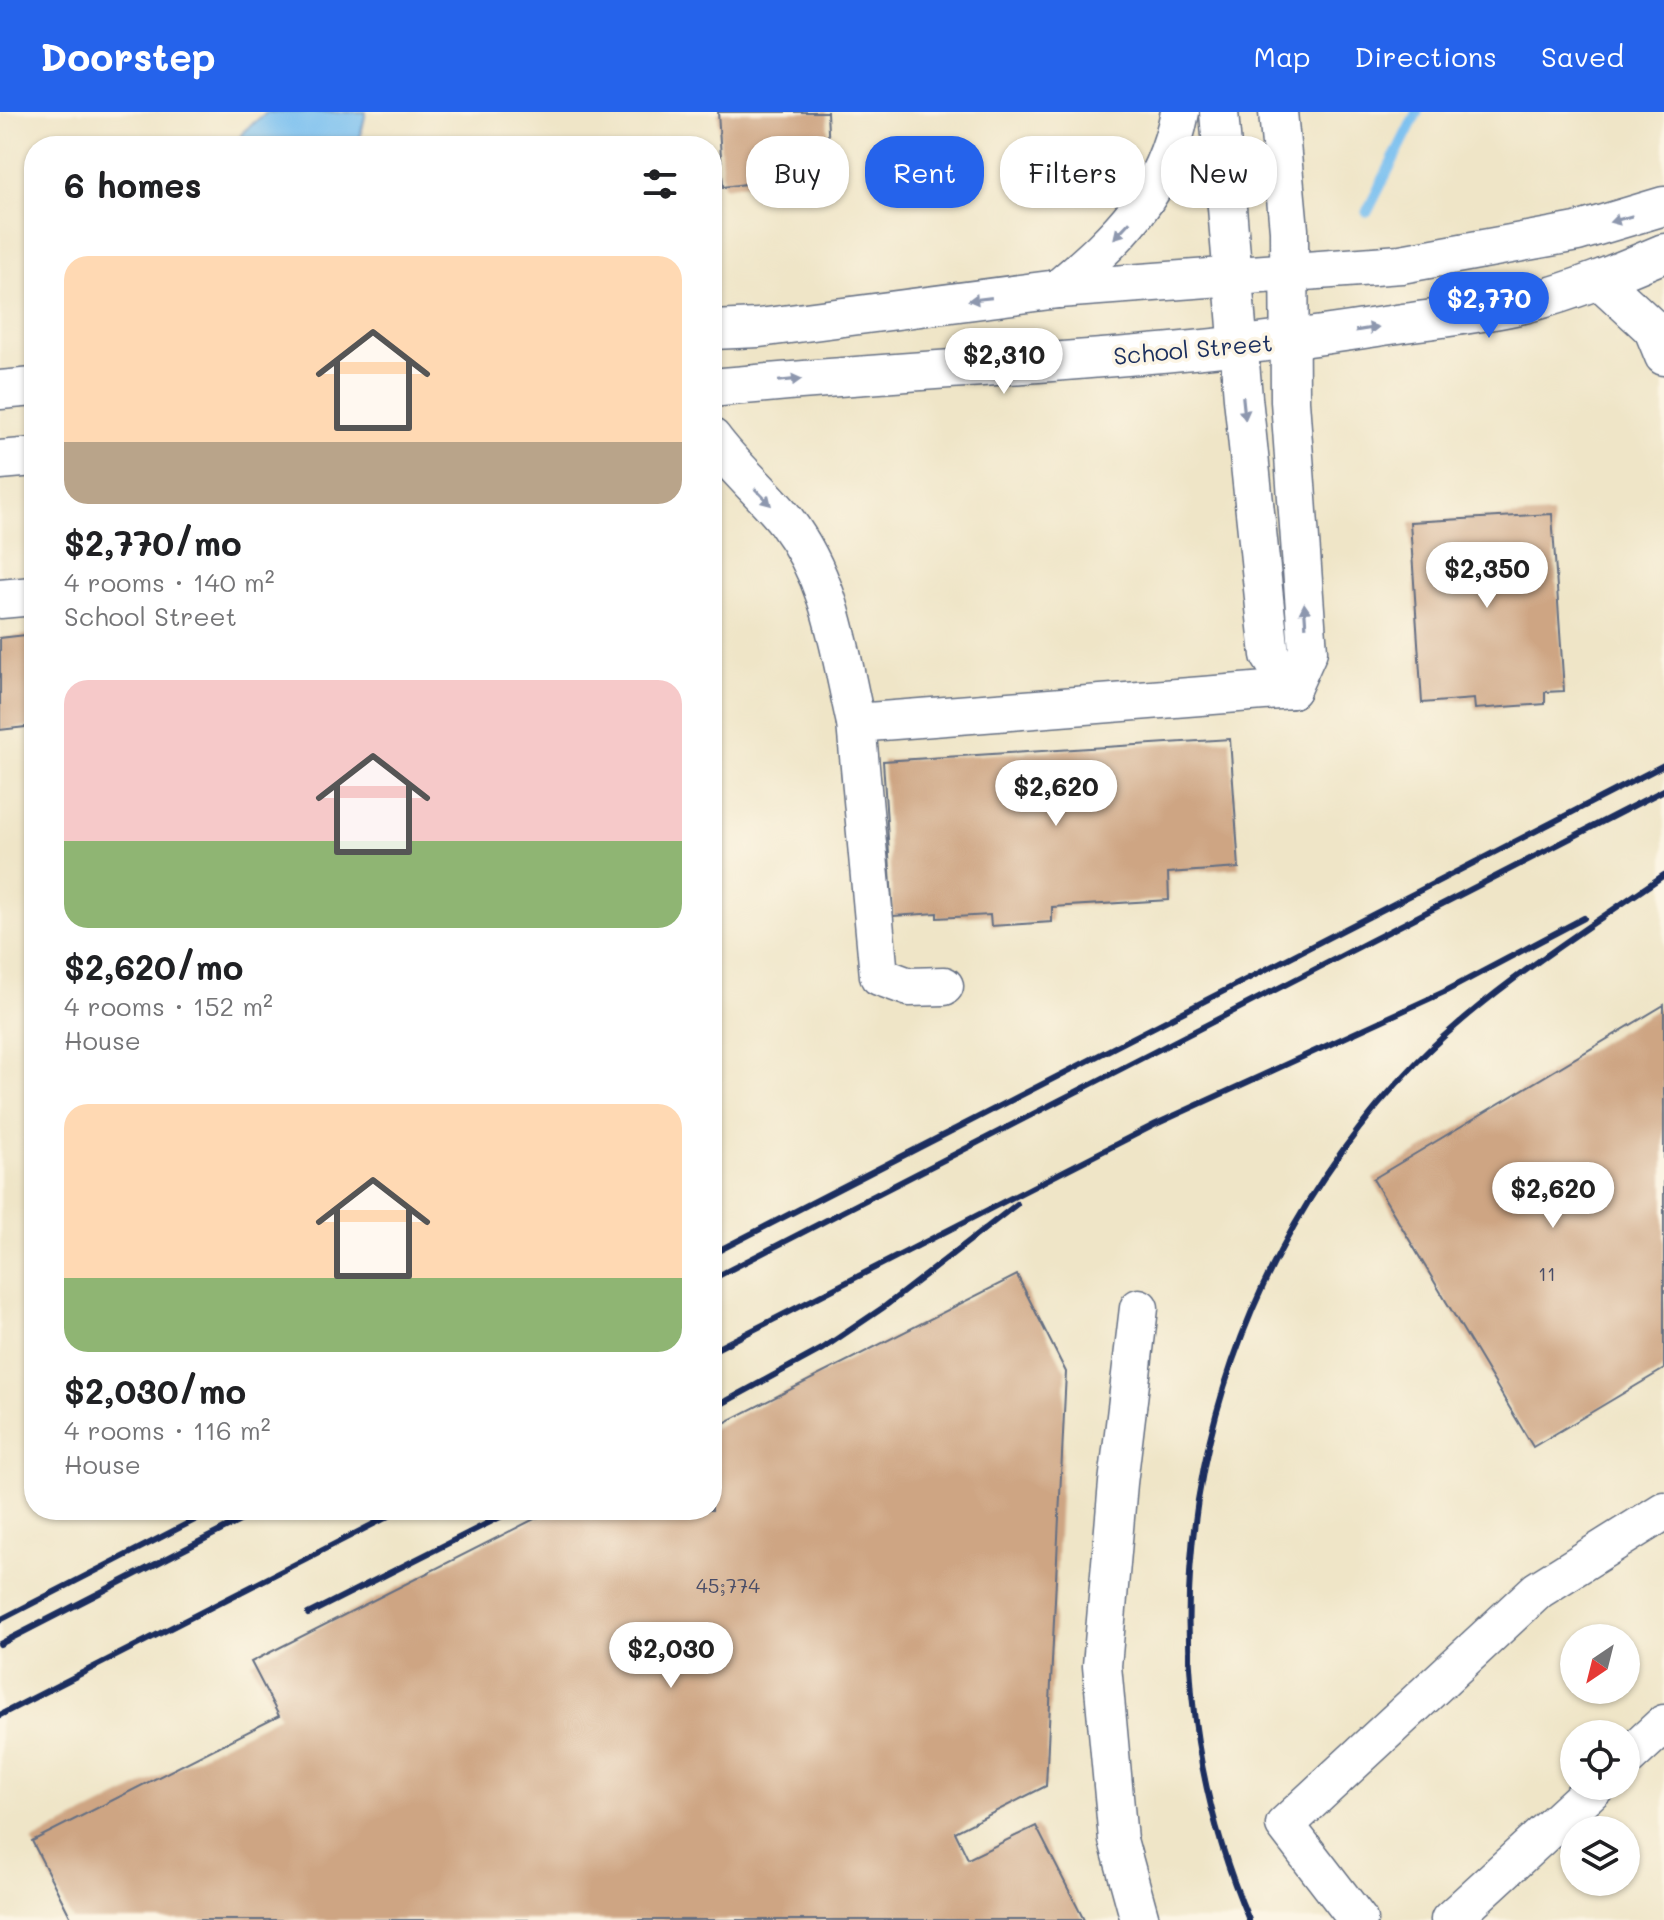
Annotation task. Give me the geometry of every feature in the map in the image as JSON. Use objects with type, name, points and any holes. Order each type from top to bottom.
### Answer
[{"type":"street","points":[[1058,289],[1100,253],[1136,215],[1160,176],[1180,112]]},
{"type":"street","points":[[1219,112],[1238,347],[1270,655],[1291,689]]},
{"type":"street","points":[[1278,112],[1289,230],[1290,401],[1308,651],[1291,689]]},
{"type":"street","points":[[722,330],[759,328],[1058,289],[1401,264],[1577,232],[1664,206]]},
{"type":"street","name":"School Street","points":[[722,387],[827,376],[1290,341],[1526,303],[1600,280],[1664,253]]},
{"type":"street","points":[[1600,280],[1653,329],[1664,356]]},
{"type":"street","points":[[0,390],[24,388]]},
{"type":"street","points":[[722,450],[785,519],[813,562],[830,604],[856,723],[879,976],[909,987],[944,986]]},
{"type":"street","points":[[0,460],[24,458]]},
{"type":"street","points":[[0,599],[24,597]]},
{"type":"street","points":[[856,723],[1291,689]]},
{"type":"street","points":[[1139,1308],[1118,1483],[1102,1666],[1118,1840],[1140,1920]]},
{"type":"street","points":[[1358,1920],[1285,1825],[1538,1590],[1664,1511]]},
{"type":"street","points":[[1640,1746],[1664,1724]]},
{"type":"street","points":[[1450,1920],[1581,1800]]},
{"type":"water","points":[[267,112],[366,112],[360,136],[241,136]]},
{"type":"building","points":[[718,112],[827,112],[828,136],[746,136],[746,184],[723,187]]},
{"type":"building","points":[[1552,514],[1564,691],[1545,692],[1545,704],[1475,709],[1474,699],[1422,703],[1410,522]]},
{"type":"building","points":[[24,635],[24,727],[0,730],[0,638]]},
{"type":"building","points":[[1230,739],[1239,868],[1168,873],[1169,900],[1052,907],[1052,922],[991,926],[990,915],[937,918],[937,913],[893,916],[883,761]]},
{"type":"building","points":[[1664,1005],[1664,1369],[1533,1447],[1373,1179]]},
{"type":"building","points":[[1017,1275],[1066,1372],[1046,1786],[955,1832],[968,1859],[1036,1826],[1084,1920],[72,1920],[32,1841],[279,1716],[251,1662],[532,1520],[722,1520],[722,1424]]},
{"type":"waterway","points":[[1367,212],[1417,112]]},
{"type":"railway","points":[[722,1249],[1664,765]]},
{"type":"railway","points":[[722,1274],[1664,790]]},
{"type":"railway","points":[[1249,1920],[1212,1808],[1192,1694],[1190,1580],[1204,1466],[1234,1356],[1280,1251],[1342,1152],[1417,1062],[1505,986],[1664,875]]},
{"type":"railway","points":[[722,1346],[1156,1124],[1444,992],[1584,918]]},
{"type":"railway","points":[[722,1404],[822,1349],[884,1307],[1017,1204]]},
{"type":"railway","points":[[0,1620],[195,1520]]},
{"type":"railway","points":[[0,1644],[242,1520]]},
{"type":"railway","points":[[0,1715],[381,1520]]},
{"type":"railway","points":[[308,1614],[494,1520]]}]
